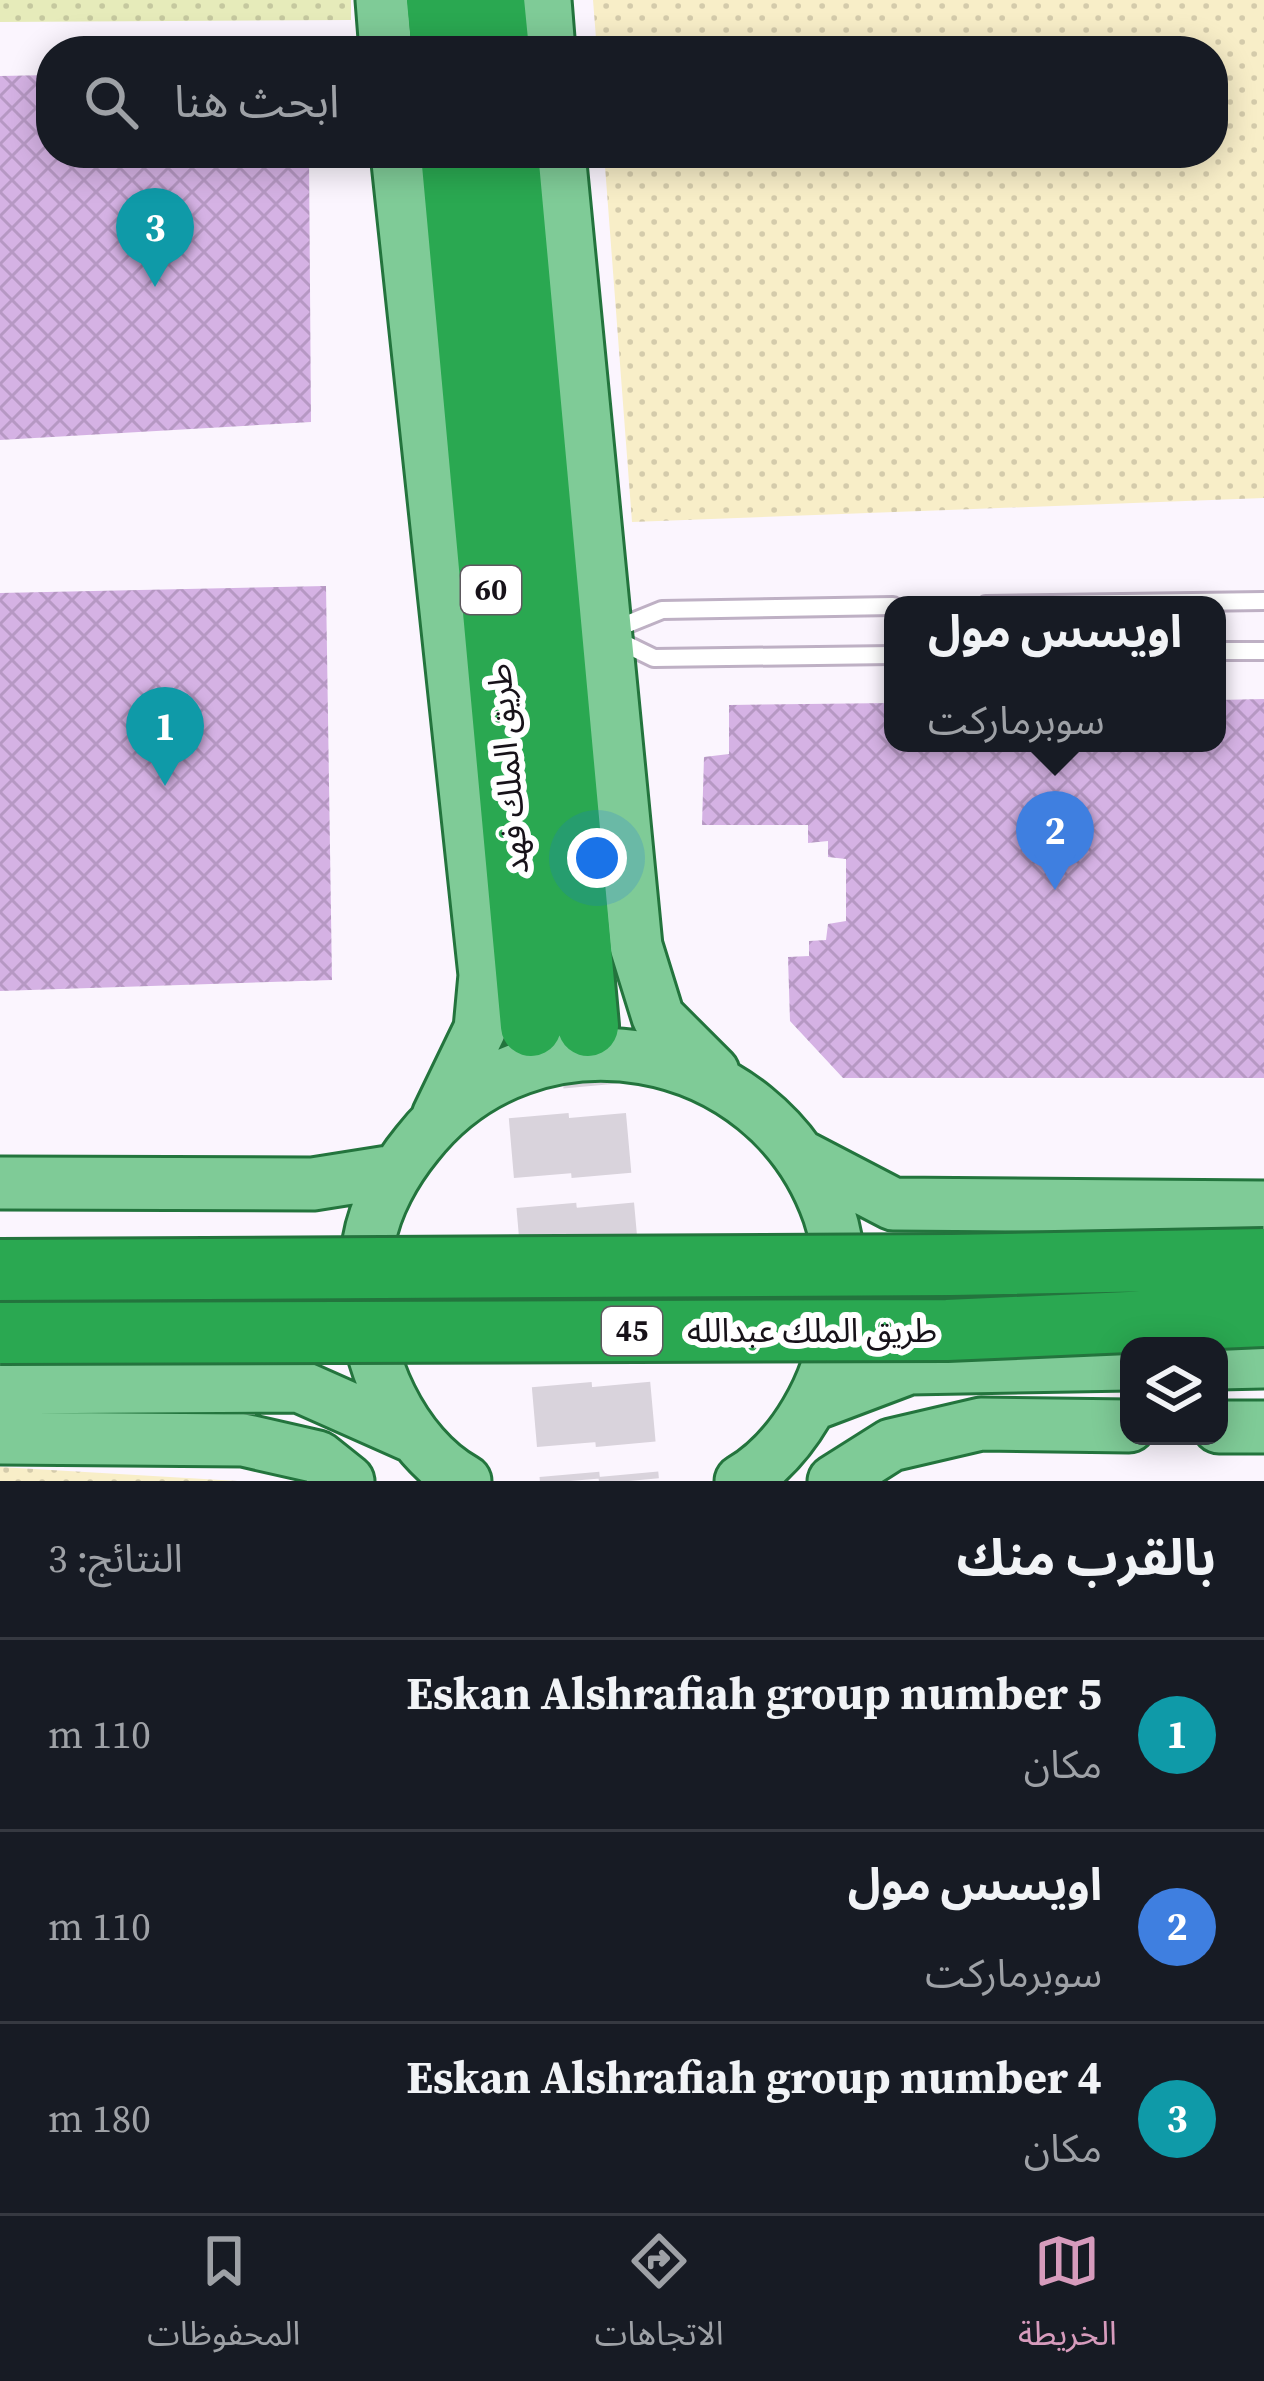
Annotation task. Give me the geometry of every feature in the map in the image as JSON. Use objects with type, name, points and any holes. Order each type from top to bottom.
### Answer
[{"type":"highway","points":[[437,0],[441,36]]},
{"type":"highway","points":[[494,0],[498,36]]},
{"type":"highway","name":"طريق الملك فهد","points":[[453,168],[559,1026],[509,168]]},
{"type":"highway","name":"طريق الملك عبدالله","points":[[0,1270],[1264,1259]]},
{"type":"highway","name":"طريق الملك عبدالله","points":[[0,1333],[947,1330],[1264,1316]]},
{"type":"main road","points":[[382,0],[385,36]]},
{"type":"main road","points":[[544,0],[548,36]]},
{"type":"main road","points":[[399,168],[485,975],[480,1029],[438,1116],[395,1171],[370,1237],[364,1307],[380,1376],[416,1438],[459,1479]]},
{"type":"main road","points":[[560,168],[636,946],[658,1016],[726,1086],[767,1117],[801,1156],[829,1215],[841,1279],[835,1343],[811,1405],[783,1444],[744,1480]]},
{"type":"main road","points":[[438,1116],[502,1073],[577,1053],[654,1057],[726,1086]]},
{"type":"main road","points":[[801,1156],[893,1204],[1264,1207]]},
{"type":"main road","points":[[0,1183],[313,1184],[395,1171]]},
{"type":"main road","points":[[1228,1363],[1264,1362]]},
{"type":"main road","points":[[811,1405],[909,1368],[1120,1364]]},
{"type":"main road","points":[[0,1388],[299,1385],[416,1438]]},
{"type":"main road","points":[[834,1481],[891,1445],[981,1424],[1120,1426]]},
{"type":"main road","points":[[1228,1427],[1264,1427]]},
{"type":"main road","points":[[0,1438],[243,1440],[318,1457],[347,1481]]},
{"type":"lane","points":[[1226,602],[1264,601]]},
{"type":"lane","points":[[604,634],[662,610],[884,606]]},
{"type":"lane","points":[[604,634],[654,658],[884,655]]},
{"type":"lane","points":[[1226,651],[1264,651]]},
{"type":"sand","points":[[593,0],[1264,0],[1264,498],[632,522],[605,168],[1228,168],[1228,36],[596,36]]},
{"type":"sand","points":[[0,1467],[238,1481],[0,1481]]},
{"type":"green space","points":[[0,0],[351,0],[351,20],[0,22]]},
{"type":"building","points":[[36,75],[36,168],[309,168],[311,422],[0,440],[0,76]]},
{"type":"building","points":[[326,586],[332,980],[0,991],[0,593]]},
{"type":"building","points":[[1264,699],[1264,1078],[843,1078],[790,1021],[788,957],[809,956],[809,941],[826,940],[828,924],[846,921],[846,859],[828,857],[828,841],[808,843],[808,825],[702,825],[704,757],[729,754],[729,705],[884,703],[884,752],[1226,752],[1226,700]]},
{"type":"tunnel","points":[[531,1026],[570,1481]]},
{"type":"tunnel","points":[[588,1026],[629,1481]]},
{"type":"place","name":"Eskan Alshrafiah group number 4","points":[[155,287]]},
{"type":"place","name":"Eskan Alshrafiah group number 5","points":[[165,786]]},
{"type":"place","name":"اويسس مول","points":[[1055,890]]}]
